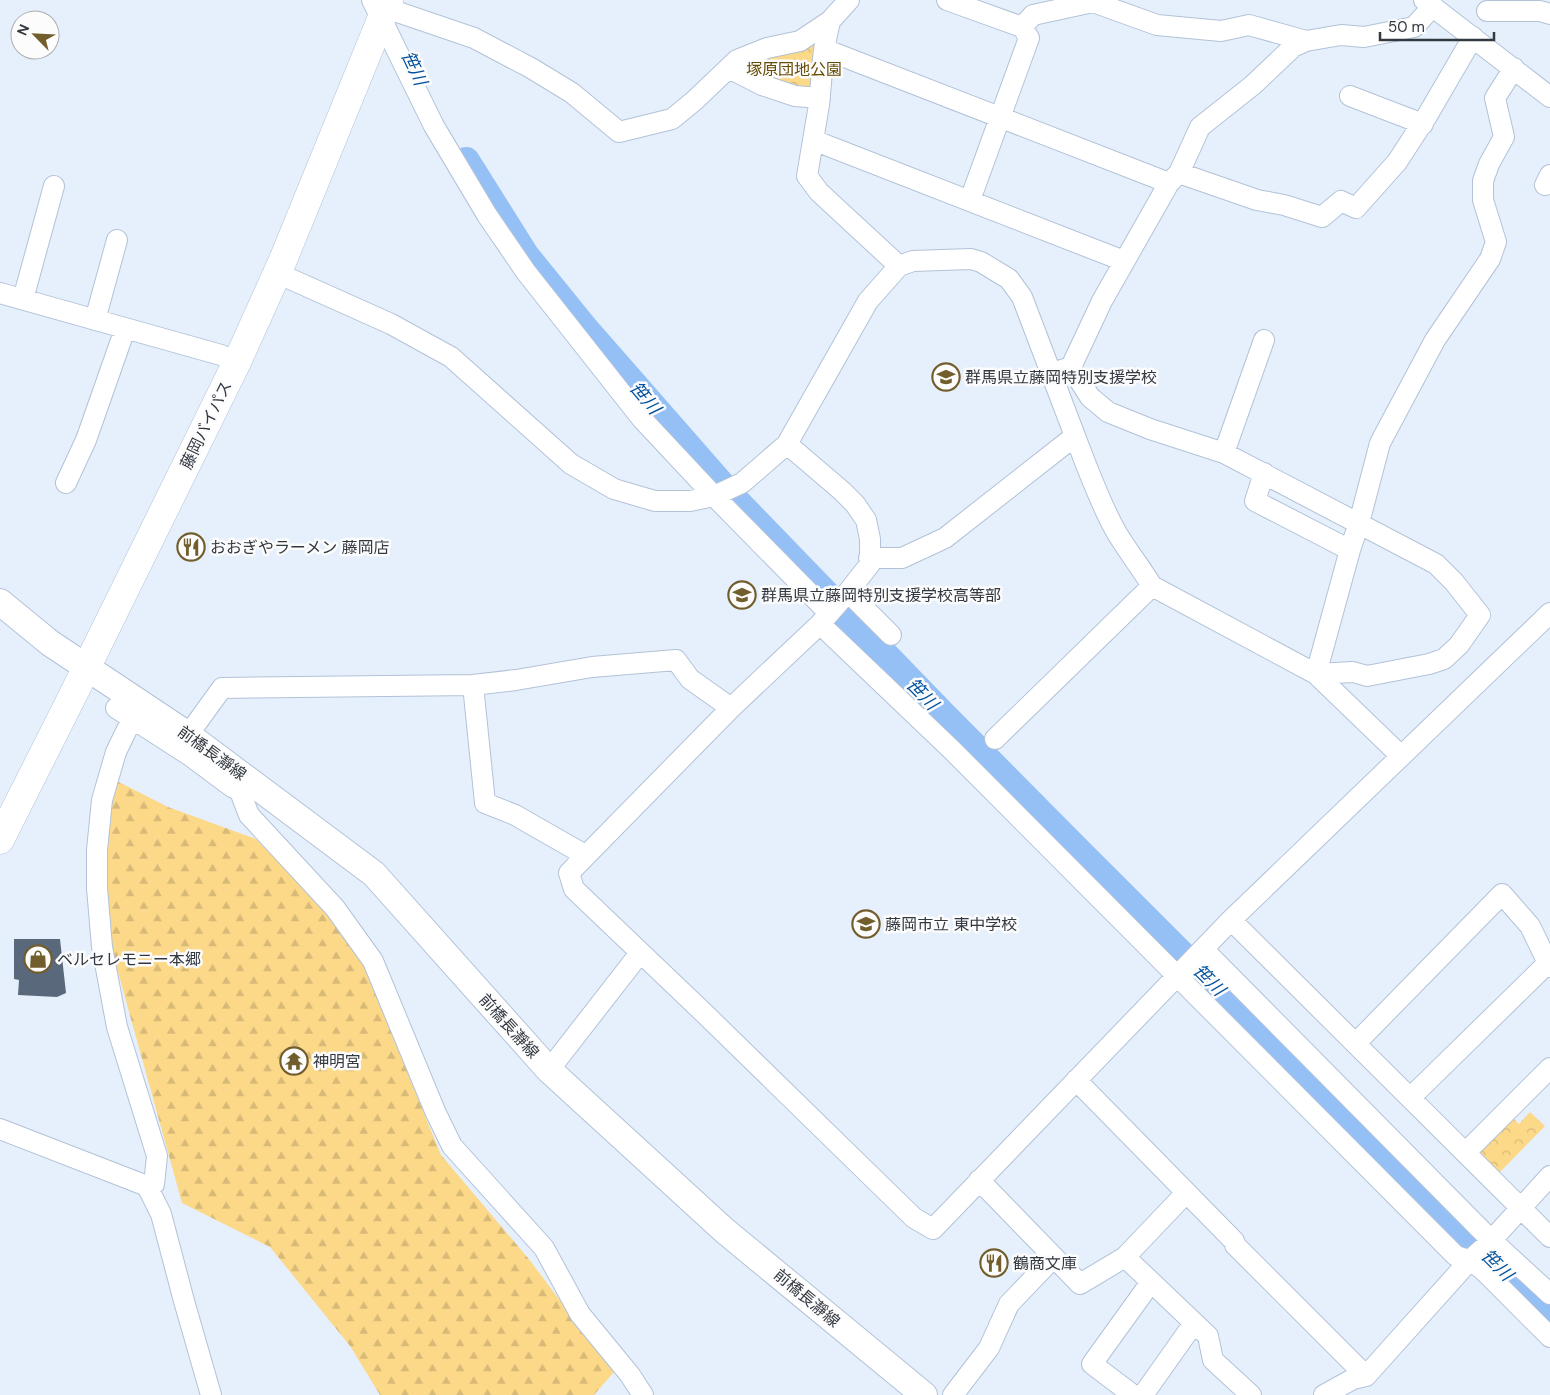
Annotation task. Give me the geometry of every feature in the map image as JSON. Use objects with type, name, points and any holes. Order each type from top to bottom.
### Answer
[{"type":"highway","name":"藤岡バイパス","points":[[0,840],[237,362],[277,273],[382,7]]},
{"type":"main road","name":"前橋長瀞線","points":[[0,602],[86,668],[188,734],[247,786],[374,874],[549,1070],[725,1231],[924,1395]]},
{"type":"street","points":[[382,7],[474,38],[572,93],[619,132],[672,119],[737,60],[768,48],[800,40],[830,20],[849,0]]},
{"type":"street","points":[[947,0],[1022,27],[1029,38],[970,200]]},
{"type":"street","points":[[1022,27],[1033,15],[1093,2],[1107,3],[1157,25],[1221,32],[1249,26],[1306,41]]},
{"type":"street","points":[[1401,756],[1316,674],[1152,586],[1115,529],[1094,489],[1075,436],[1062,370],[1174,178],[1200,127],[1253,85],[1293,47],[1306,41],[1341,35],[1364,37],[1414,27],[1429,3],[1550,97]]},
{"type":"street","points":[[824,50],[1000,119],[1174,178],[1257,200],[1284,205],[1322,217],[1341,201],[1356,208],[1397,162],[1477,40],[1488,6],[1540,11],[1550,14]]},
{"type":"street","points":[[382,7],[434,126],[487,216],[526,272],[642,419],[720,493],[824,618],[952,750],[1191,962],[1481,1249],[1550,1294]]},
{"type":"street","points":[[830,20],[824,50],[820,98],[807,176],[819,192],[899,266]]},
{"type":"street","points":[[729,68],[762,85],[787,94],[820,98]]},
{"type":"street","points":[[1316,674],[1380,443],[1435,340],[1490,259],[1496,242],[1483,200],[1483,181],[1489,164],[1504,137],[1496,98],[1514,68]]},
{"type":"street","points":[[1350,96],[1423,124]]},
{"type":"street","points":[[813,140],[1124,261]]},
{"type":"street","points":[[24,299],[54,186]]},
{"type":"street","points":[[95,320],[117,240]]},
{"type":"street","points":[[277,273],[391,324],[452,357],[571,464],[614,489],[654,501],[690,501],[720,493],[742,483],[787,444],[868,301],[899,266],[913,261],[971,259],[981,262],[1009,279],[1022,297],[1062,370],[1108,412],[1150,429],[1224,453],[1436,564],[1454,582],[1480,615],[1459,644],[1444,659],[1429,664],[1367,676],[1352,672],[1316,674]]},
{"type":"street","points":[[0,293],[221,355],[237,362]]},
{"type":"street","points":[[66,483],[86,440],[125,329]]},
{"type":"street","points":[[1224,453],[1264,340]]},
{"type":"street","points":[[869,558],[902,558],[945,538],[1075,436]]},
{"type":"street","points":[[787,444],[855,504],[866,520],[870,539],[870,564],[824,618],[731,708],[569,873],[574,888],[640,953],[914,1218],[933,1229],[1231,920],[1550,613]]},
{"type":"street","points":[[1264,473],[1255,501],[1350,550]]},
{"type":"street","points":[[994,739],[1152,586]]},
{"type":"street","points":[[848,592],[892,635]]},
{"type":"street","points":[[188,734],[222,688],[473,685],[592,667],[676,660],[690,679],[731,708]]},
{"type":"street","points":[[473,685],[485,802],[515,815],[585,855]]},
{"type":"street","points":[[0,1129],[147,1186],[154,1184],[157,1156],[117,1027],[102,947],[97,888],[97,850],[102,800],[116,752],[124,714],[232,787],[247,786],[242,797],[249,815],[335,908],[373,961],[435,1111],[452,1146],[544,1248],[580,1314],[630,1374],[643,1395]]},
{"type":"street","points":[[1356,1043],[1502,894],[1530,926],[1549,965],[1410,1098]]},
{"type":"street","points":[[1231,920],[1550,1237]]},
{"type":"street","points":[[549,1070],[640,953]]},
{"type":"street","points":[[1191,962],[1456,1256],[1481,1249]]},
{"type":"street","points":[[1466,1152],[1550,1068]]},
{"type":"street","points":[[1076,1080],[1234,1240],[1235,1245],[1248,1259],[1366,1376]]},
{"type":"street","points":[[1324,1395],[1346,1390],[1366,1376],[1550,1176]]},
{"type":"street","points":[[980,1180],[1080,1284],[1125,1257],[1186,1193]]},
{"type":"street","points":[[147,1186],[161,1214],[211,1395]]},
{"type":"street","points":[[1481,1249],[1483,1270],[1550,1337]]},
{"type":"street","points":[[953,1395],[989,1348],[1009,1304],[1054,1257]]},
{"type":"street","points":[[1125,1257],[1208,1336],[1213,1360],[1251,1395]]},
{"type":"street","points":[[1133,1395],[1092,1364],[1151,1282]]},
{"type":"street","points":[[1143,1395],[1194,1323]]},
{"type":"green space","name":"塚原団地公園","points":[[816,36],[812,91],[792,88],[739,66]]},
{"type":"green space","points":[[113,779],[168,807],[256,839],[332,914],[363,964],[441,1155],[528,1258],[614,1372],[594,1395],[380,1395],[350,1346],[270,1247],[182,1203],[108,936],[101,866]]},
{"type":"green space","points":[[1530,1112],[1545,1126],[1498,1174],[1480,1157],[1482,1144],[1511,1116],[1519,1124]]},
{"type":"building","name":"ベルセレモニー本郷","points":[[14,939],[60,939],[66,993],[57,997],[18,995],[19,980],[14,979]]},
{"type":"waterway","name":"笹川","points":[[466,161],[525,255],[585,329],[732,497],[943,715],[1084,857],[1504,1270],[1550,1318]]},
{"type":"place","name":"群馬県立藤岡特別支援学校","points":[[946,377]]},
{"type":"place","name":"おおぎやラーメン 藤岡店","points":[[191,547]]},
{"type":"place","name":"群馬県立藤岡特別支援学校高等部","points":[[742,595]]},
{"type":"place","name":"藤岡市立 東中学校","points":[[866,924]]},
{"type":"place","name":"ベルセレモニー本郷","points":[[38,959]]},
{"type":"place","name":"神明宮","points":[[294,1061]]},
{"type":"place","name":"鶴商文庫","points":[[994,1263]]}]
